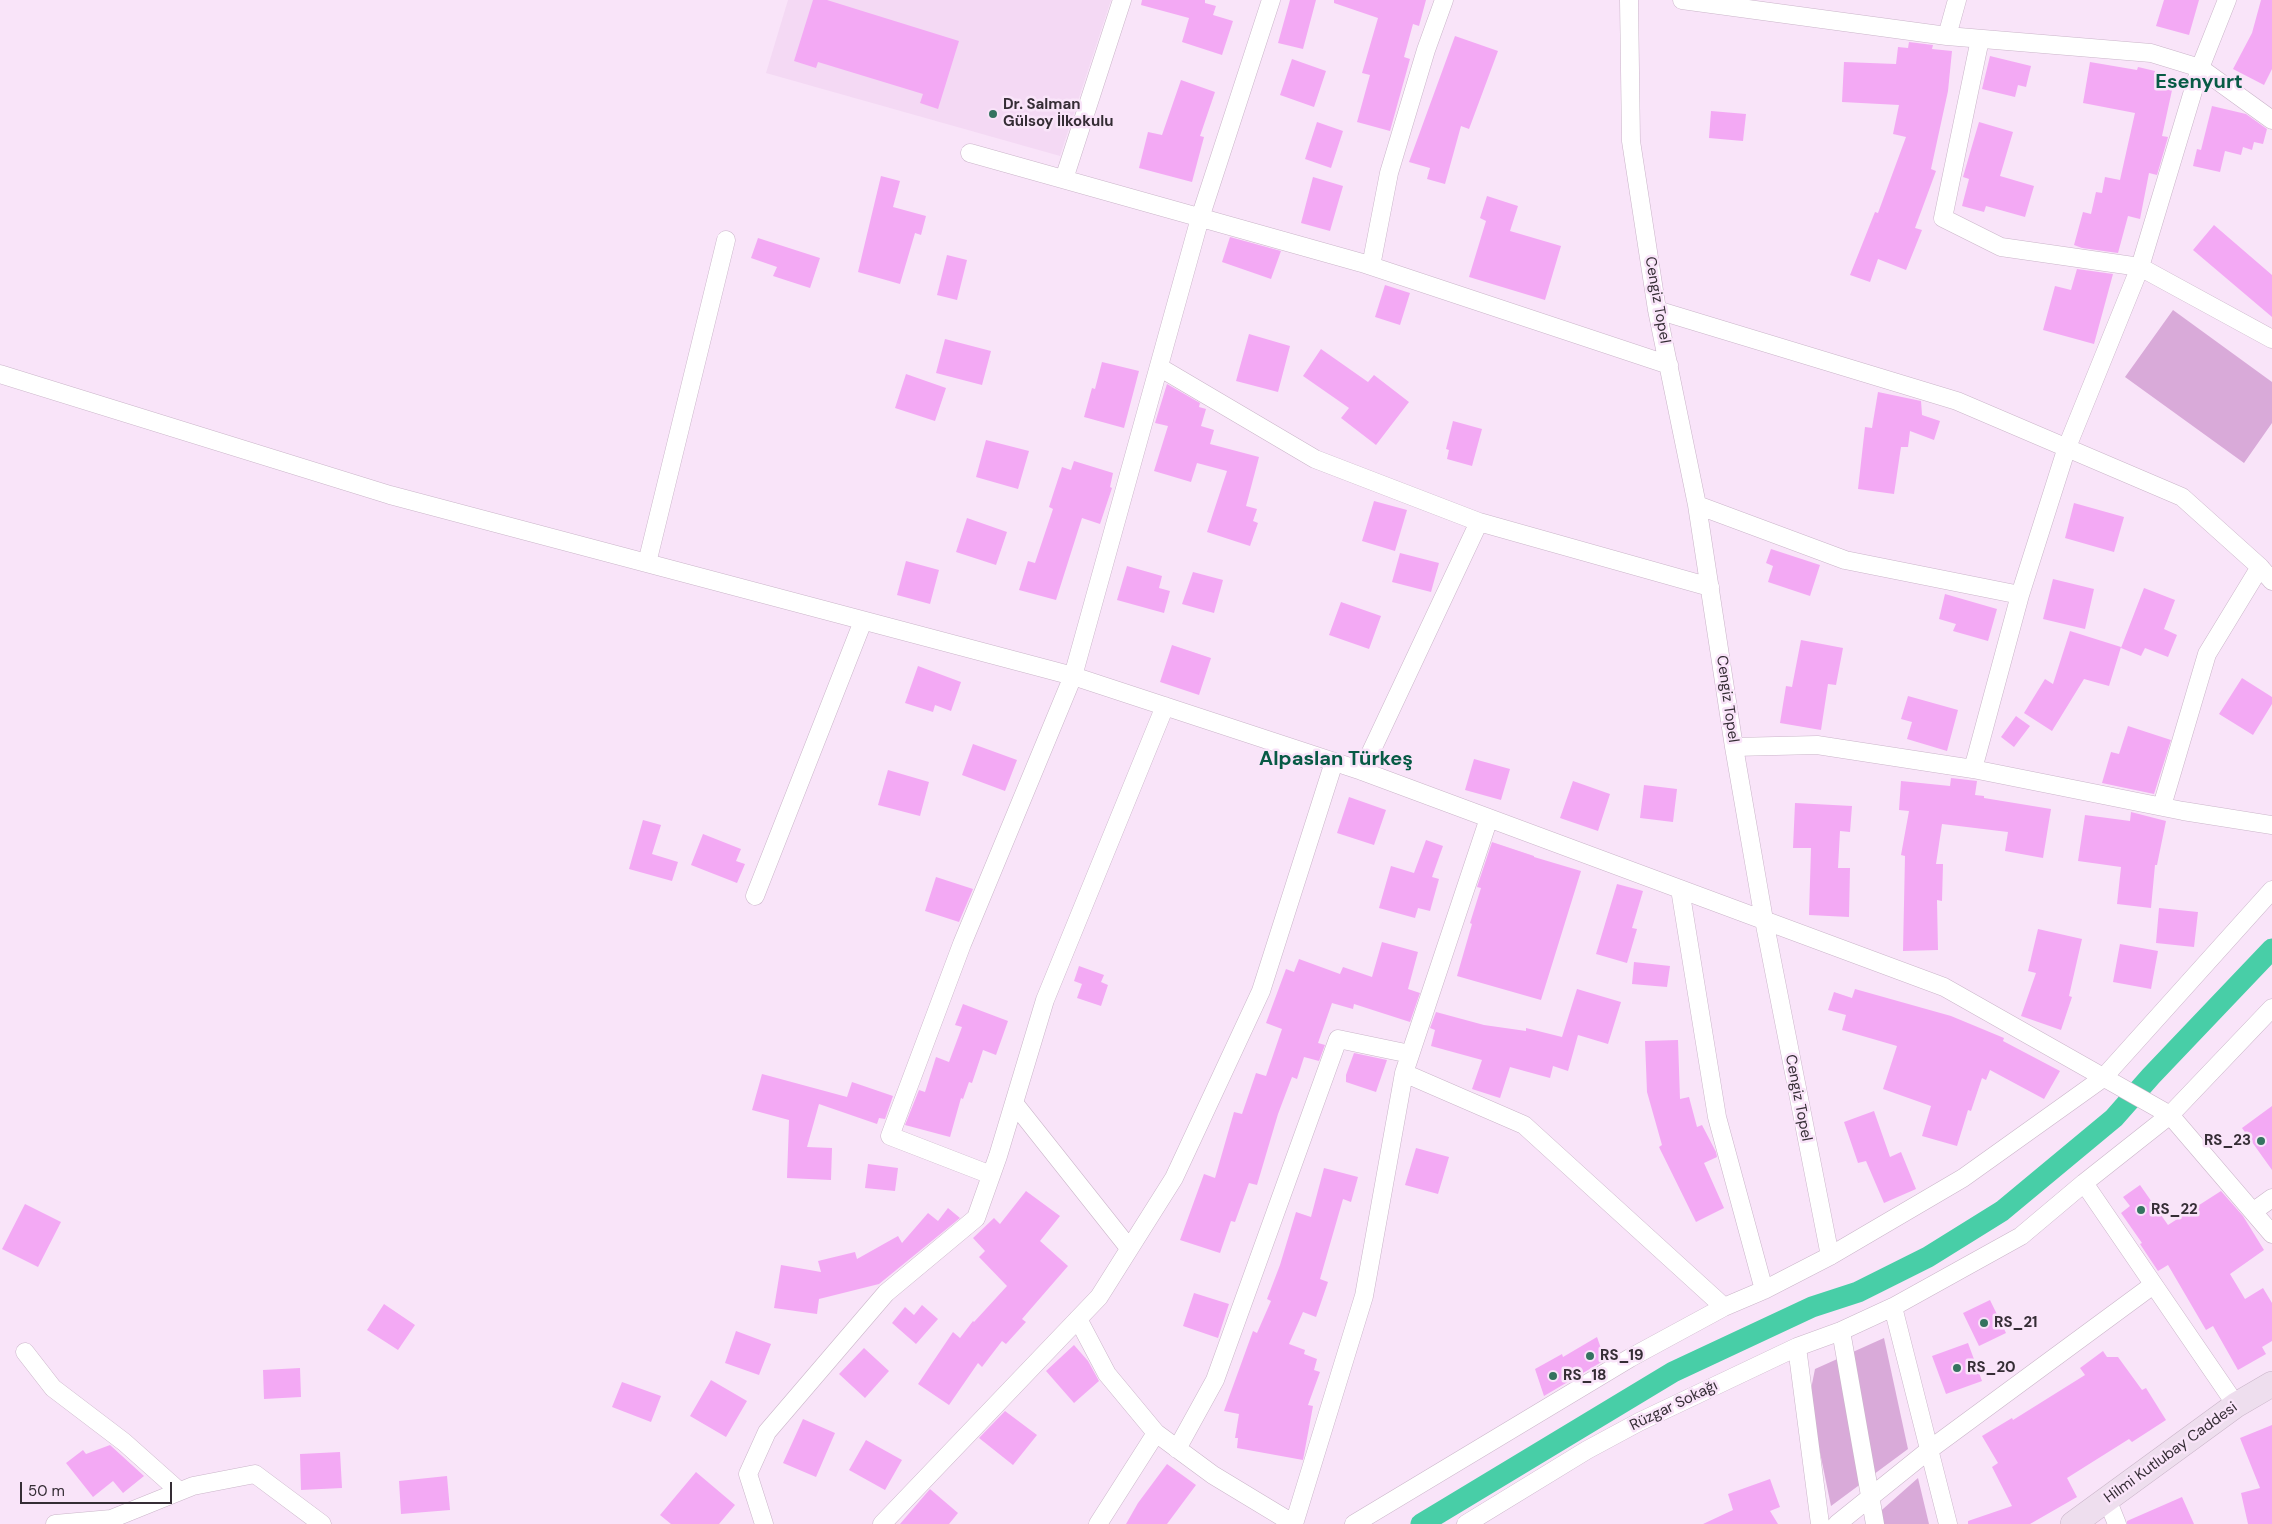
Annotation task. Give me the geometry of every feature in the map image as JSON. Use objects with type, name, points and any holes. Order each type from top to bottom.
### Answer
[{"type":"street","points":[[1064,179],[1122,0]]},
{"type":"street","points":[[991,1175],[890,1136],[962,944],[1073,676],[1200,218],[1271,0]]},
{"type":"street","points":[[1371,266],[1389,173],[1426,50],[1444,0]]},
{"type":"street","name":"Cengiz Topel","points":[[1629,0],[1631,141],[1658,310],[1697,505],[1734,747],[1764,920],[1830,1256]]},
{"type":"street","points":[[1682,0],[1947,36],[2151,53],[2200,68],[2272,120]]},
{"type":"street","points":[[1947,36],[1957,0]]},
{"type":"street","points":[[1973,769],[2020,594],[2067,447],[2140,267],[2200,68],[2227,0]]},
{"type":"street","points":[[1980,39],[1943,218],[2002,248],[2140,267],[2272,339]]},
{"type":"street","points":[[970,153],[1371,266],[1669,365]]},
{"type":"street","points":[[647,563],[726,240]]},
{"type":"street","points":[[1658,310],[1957,401],[2182,497],[2260,567],[2272,581]]},
{"type":"street","points":[[1159,367],[1316,459],[1479,522],[1710,587]]},
{"type":"street","points":[[0,374],[390,495],[1073,676],[1362,771],[1944,987],[2170,1115],[2272,1234]]},
{"type":"street","points":[[1697,505],[1845,560],[2020,594]]},
{"type":"street","points":[[1362,771],[1479,522]]},
{"type":"street","points":[[2162,806],[2207,654],[2260,567]]},
{"type":"street","points":[[756,896],[863,621]]},
{"type":"street","points":[[764,1524],[748,1474],[767,1432],[886,1293],[976,1218],[1014,1103],[1045,1000],[1165,706]]},
{"type":"street","points":[[1734,747],[1818,745],[1973,769],[2272,826]]},
{"type":"street","points":[[882,1524],[1099,1297],[1174,1178],[1261,991],[1334,762]]},
{"type":"street","points":[[1078,1319],[1107,1374],[1156,1433],[1213,1475],[1294,1524],[1364,1296],[1404,1073],[1490,818]]},
{"type":"street","points":[[1680,889],[1717,1116],[1764,1290]]},
{"type":"street","points":[[1354,1524],[1630,1358],[1724,1307],[1764,1290],[1830,1256],[1963,1178],[2103,1078],[2272,890]]},
{"type":"street","name":"Rüzgar Sokağı","points":[[1466,1524],[1587,1450],[1639,1422],[1797,1347],[1841,1331],[1893,1307],[2021,1236],[2170,1115],[2272,1008]]},
{"type":"street","points":[[1177,1449],[1215,1380],[1338,1039],[1410,1054]]},
{"type":"street","points":[[1404,1073],[1524,1125],[1724,1307]]},
{"type":"street","points":[[1014,1103],[1129,1248]]},
{"type":"street","points":[[2084,1183],[2236,1405]]},
{"type":"street","points":[[2254,1211],[2272,1198]]},
{"type":"street","points":[[1837,1524],[1929,1450],[2154,1285]]},
{"type":"street","points":[[1893,1307],[1948,1524]]},
{"type":"street","points":[[1841,1331],[1875,1524]]},
{"type":"street","points":[[1797,1347],[1820,1524]]},
{"type":"street","points":[[25,1352],[53,1388],[124,1442],[179,1491]]},
{"type":"street","name":"Hilmi Kutlubay Caddesi","points":[[2073,1524],[2236,1405],[2272,1384]]},
{"type":"street","points":[[1098,1524],[1156,1433]]},
{"type":"street","points":[[64,1524],[111,1519],[193,1486],[255,1474],[322,1524]]},
{"type":"street","points":[[2107,1499],[2117,1524]]},
{"type":"shaded area","name":"Dr. Salman Gülsoy İlkokulu","points":[[788,0],[1111,0],[1060,156],[766,73]]},
{"type":"shaded area","points":[[2173,310],[2272,382],[2272,423],[2244,463],[2125,377]]},
{"type":"shaded area","points":[[1884,1338],[1908,1449],[1831,1506],[1809,1399],[1815,1369]]},
{"type":"shaded area","points":[[1918,1478],[1929,1524],[1866,1524]]},
{"type":"building","points":[[813,0],[827,0],[959,41],[938,109],[920,103],[923,94],[818,62],[816,68],[794,61]]},
{"type":"building","points":[[1142,0],[1205,0],[1205,3],[1216,6],[1213,15],[1233,21],[1222,55],[1182,42],[1189,18],[1141,5]]},
{"type":"building","points":[[1290,0],[1316,0],[1303,49],[1278,43]]},
{"type":"building","points":[[1334,0],[1426,0],[1419,26],[1413,24],[1404,57],[1410,59],[1390,131],[1357,122],[1370,75],[1362,73],[1378,18],[1334,3]]},
{"type":"building","points":[[2164,0],[2199,0],[2189,35],[2156,26]]},
{"type":"building","points":[[2261,0],[2272,0],[2272,69],[2264,85],[2233,69],[2252,33]]},
{"type":"building","points":[[1455,36],[1498,51],[1469,129],[1461,126],[1445,184],[1427,179],[1430,168],[1409,162]]},
{"type":"building","points":[[1909,42],[1933,45],[1932,49],[1952,51],[1948,91],[1931,169],[1936,171],[1915,228],[1922,230],[1906,270],[1878,259],[1870,282],[1850,275],[1875,212],[1878,213],[1906,137],[1893,134],[1899,105],[1842,102],[1844,62],[1896,64],[1898,47],[1908,48]]},
{"type":"building","points":[[1990,56],[2031,66],[2026,87],[2018,85],[2015,97],[1982,89]]},
{"type":"building","points":[[1292,59],[1326,71],[1314,107],[1280,95]]},
{"type":"building","points":[[2090,62],[2137,70],[2138,67],[2155,71],[2154,77],[2174,81],[2162,136],[2168,137],[2157,175],[2149,173],[2140,219],[2128,216],[2118,253],[2082,248],[2074,245],[2083,212],[2091,214],[2096,192],[2102,193],[2105,177],[2120,180],[2135,113],[2083,103]]},
{"type":"building","points":[[1181,80],[1215,92],[1200,136],[1204,137],[1192,182],[1139,168],[1148,132],[1162,135]]},
{"type":"building","points":[[2212,106],[2246,114],[2267,129],[2263,144],[2254,142],[2252,150],[2243,147],[2241,155],[2225,151],[2220,172],[2193,166],[2197,149],[2201,150]]},
{"type":"building","points":[[1711,111],[1746,114],[1743,141],[1709,138]]},
{"type":"building","points":[[1317,122],[1343,131],[1331,168],[1305,159]]},
{"type":"building","points":[[1979,122],[2013,132],[2000,176],[2034,186],[2025,217],[1986,206],[1984,212],[1962,206],[1969,179],[1963,177]]},
{"type":"building","points":[[881,176],[900,181],[893,207],[926,216],[921,235],[915,233],[900,284],[858,272]]},
{"type":"building","points":[[1313,177],[1343,186],[1330,231],[1301,223]]},
{"type":"building","points":[[1487,196],[1518,206],[1510,231],[1561,246],[1545,300],[1469,277],[1486,221],[1480,218]]},
{"type":"building","points":[[2214,225],[2272,275],[2272,317],[2193,250]]},
{"type":"building","points":[[1230,237],[1281,251],[1271,279],[1222,262]]},
{"type":"building","points":[[758,238],[820,258],[810,288],[773,276],[777,267],[751,258]]},
{"type":"building","points":[[947,255],[967,260],[957,300],[937,295]]},
{"type":"building","points":[[2077,269],[2113,274],[2094,344],[2043,330],[2055,286],[2071,290]]},
{"type":"building","points":[[1385,285],[1410,293],[1400,325],[1375,317]]},
{"type":"building","points":[[1249,334],[1290,346],[1278,392],[1236,381]]},
{"type":"building","points":[[945,339],[991,351],[982,385],[936,373]]},
{"type":"building","points":[[1321,349],[1368,382],[1374,375],[1409,402],[1376,445],[1341,418],[1349,408],[1303,376]]},
{"type":"building","points":[[1102,362],[1139,371],[1124,428],[1084,417],[1092,388],[1095,389]]},
{"type":"building","points":[[906,374],[946,388],[935,421],[895,408]]},
{"type":"building","points":[[1167,384],[1200,403],[1199,407],[1206,409],[1201,426],[1214,430],[1210,444],[1259,457],[1246,506],[1257,509],[1253,521],[1258,523],[1250,546],[1207,532],[1227,471],[1197,463],[1191,482],[1154,471],[1168,426],[1155,423]]},
{"type":"building","points":[[1878,392],[1921,401],[1922,415],[1940,421],[1934,440],[1910,431],[1908,447],[1901,447],[1894,494],[1858,489],[1865,427],[1872,428]]},
{"type":"building","points":[[1453,421],[1482,429],[1472,466],[1447,459],[1449,450],[1446,449]]},
{"type":"building","points":[[986,440],[1029,451],[1018,489],[976,477]]},
{"type":"building","points":[[1074,461],[1113,473],[1110,487],[1112,488],[1100,524],[1082,518],[1056,600],[1019,590],[1028,561],[1035,563],[1053,509],[1049,507],[1062,467],[1071,470]]},
{"type":"building","points":[[1374,501],[1407,510],[1395,551],[1362,541]]},
{"type":"building","points":[[2074,503],[2124,517],[2114,552],[2065,538]]},
{"type":"building","points":[[967,518],[1007,532],[996,565],[956,552]]},
{"type":"building","points":[[1771,549],[1820,565],[1810,596],[1768,582],[1773,566],[1766,563]]},
{"type":"building","points":[[1400,553],[1439,563],[1431,592],[1392,582]]},
{"type":"building","points":[[906,561],[939,570],[930,604],[897,595]]},
{"type":"building","points":[[1127,566],[1162,576],[1159,588],[1170,591],[1164,613],[1117,600]]},
{"type":"building","points":[[1193,572],[1223,580],[1214,613],[1182,604]]},
{"type":"building","points":[[2053,579],[2094,589],[2085,629],[2043,619]]},
{"type":"building","points":[[2144,588],[2175,600],[2164,629],[2177,635],[2168,657],[2145,648],[2141,656],[2121,648]]},
{"type":"building","points":[[1945,594],[1997,609],[1988,641],[1953,631],[1956,624],[1939,619]]},
{"type":"building","points":[[1341,602],[1381,616],[1369,649],[1329,635]]},
{"type":"building","points":[[2070,631],[2121,647],[2109,686],[2084,679],[2052,731],[2024,713],[2045,679],[2053,684]]},
{"type":"building","points":[[1801,640],[1843,648],[1836,685],[1828,684],[1821,730],[1780,723],[1786,686],[1792,687]]},
{"type":"building","points":[[1172,645],[1211,658],[1199,695],[1160,682]]},
{"type":"building","points":[[918,666],[961,682],[951,711],[935,705],[933,712],[905,703]]},
{"type":"building","points":[[2242,678],[2272,697],[2272,704],[2253,735],[2219,714]]},
{"type":"building","points":[[1908,696],[1958,710],[1947,751],[1907,739],[1912,722],[1901,719]]},
{"type":"building","points":[[2016,716],[2030,726],[2014,747],[2001,737]]},
{"type":"building","points":[[2128,726],[2171,740],[2154,794],[2102,783],[2111,752],[2119,754]]},
{"type":"building","points":[[973,744],[1017,760],[1005,791],[962,775]]},
{"type":"building","points":[[1474,759],[1510,769],[1501,800],[1465,790]]},
{"type":"building","points":[[888,770],[929,782],[920,816],[878,805]]},
{"type":"building","points":[[1951,778],[1977,781],[1975,795],[1984,796],[1984,798],[2051,809],[2043,858],[2005,851],[2008,832],[1942,824],[1936,864],[1943,864],[1942,901],[1937,900],[1938,950],[1903,951],[1905,856],[1901,855],[1909,811],[1899,810],[1901,781],[1950,786]]},
{"type":"building","points":[[1573,781],[1610,794],[1598,831],[1560,818]]},
{"type":"building","points":[[1644,785],[1677,789],[1673,822],[1640,818]]},
{"type":"building","points":[[1349,797],[1386,810],[1374,845],[1337,833]]},
{"type":"building","points":[[1795,803],[1852,806],[1850,832],[1840,831],[1838,868],[1850,868],[1849,917],[1809,915],[1811,848],[1793,848]]},
{"type":"building","points":[[2131,812],[2166,821],[2157,865],[2155,865],[2151,908],[2117,904],[2121,867],[2078,861],[2085,815],[2130,821]]},
{"type":"building","points":[[643,820],[661,825],[652,854],[678,862],[672,881],[629,869]]},
{"type":"building","points":[[703,834],[741,849],[736,861],[745,864],[737,883],[691,865]]},
{"type":"building","points":[[1426,840],[1443,846],[1432,877],[1439,879],[1430,911],[1418,908],[1415,918],[1379,908],[1391,866],[1414,873]]},
{"type":"building","points":[[1492,842],[1581,871],[1541,1000],[1457,976],[1481,888],[1477,887]]},
{"type":"building","points":[[936,877],[973,889],[959,922],[925,911]]},
{"type":"building","points":[[1617,884],[1643,891],[1632,928],[1637,929],[1627,963],[1596,954]]},
{"type":"building","points":[[2159,908],[2198,912],[2194,947],[2156,943]]},
{"type":"building","points":[[2038,929],[2082,939],[2069,996],[2072,997],[2061,1030],[2021,1016],[2036,973],[2028,971]]},
{"type":"building","points":[[1382,942],[1418,952],[1408,989],[1420,993],[1410,1022],[1354,1004],[1353,1009],[1332,1003],[1318,1043],[1325,1045],[1319,1061],[1304,1057],[1297,1079],[1292,1077],[1278,1114],[1257,1185],[1249,1183],[1235,1222],[1231,1221],[1220,1253],[1180,1240],[1204,1174],[1215,1178],[1234,1112],[1242,1114],[1256,1073],[1266,1076],[1282,1029],[1266,1023],[1286,969],[1294,972],[1299,959],[1340,974],[1343,967],[1372,977]]},
{"type":"building","points":[[2120,944],[2158,951],[2151,989],[2113,982]]},
{"type":"building","points":[[1634,962],[1670,966],[1667,987],[1632,984]]},
{"type":"building","points":[[1079,966],[1104,975],[1101,982],[1108,985],[1101,1006],[1077,998],[1082,984],[1074,981]]},
{"type":"building","points":[[1577,989],[1621,1002],[1608,1044],[1578,1035],[1568,1071],[1553,1066],[1550,1078],[1510,1067],[1500,1098],[1472,1089],[1482,1060],[1431,1046],[1435,1030],[1430,1028],[1436,1012],[1484,1025],[1526,1031],[1526,1028],[1562,1037]]},
{"type":"building","points":[[1855,989],[1951,1016],[2004,1038],[2003,1041],[2060,1071],[2044,1099],[1990,1070],[1986,1080],[1982,1078],[1971,1111],[1968,1110],[1957,1146],[1922,1136],[1931,1106],[1883,1089],[1897,1046],[1842,1030],[1846,1015],[1828,1010],[1834,992],[1852,998]]},
{"type":"building","points":[[963,1004],[1008,1021],[996,1055],[983,1050],[972,1083],[969,1082],[963,1099],[961,1098],[950,1137],[905,1125],[919,1090],[925,1092],[936,1057],[949,1062],[962,1027],[955,1025]]},
{"type":"building","points":[[1678,1040],[1680,1099],[1689,1097],[1697,1127],[1702,1125],[1716,1152],[1717,1157],[1704,1163],[1724,1208],[1696,1222],[1659,1147],[1662,1145],[1647,1092],[1645,1041]]},
{"type":"building","points":[[1354,1053],[1387,1060],[1376,1092],[1346,1082],[1346,1075]]},
{"type":"building","points":[[762,1074],[847,1097],[852,1082],[893,1096],[885,1119],[879,1118],[877,1124],[819,1104],[807,1147],[832,1148],[831,1180],[787,1178],[789,1120],[752,1110]]},
{"type":"building","name":"RS_23","points":[[2272,1106],[2272,1170],[2242,1128]]},
{"type":"building","points":[[1874,1111],[1890,1157],[1901,1152],[1916,1189],[1884,1203],[1866,1161],[1858,1163],[1844,1122]]},
{"type":"building","points":[[1416,1148],[1449,1157],[1438,1194],[1405,1185]]},
{"type":"building","points":[[868,1164],[898,1168],[895,1191],[865,1188]]},
{"type":"building","points":[[1324,1168],[1358,1177],[1351,1202],[1343,1199],[1320,1279],[1328,1282],[1316,1317],[1303,1312],[1289,1344],[1305,1350],[1304,1354],[1317,1359],[1314,1370],[1320,1372],[1308,1405],[1313,1406],[1303,1460],[1237,1448],[1238,1438],[1235,1438],[1239,1414],[1224,1411],[1253,1331],[1257,1333],[1271,1301],[1267,1299],[1280,1265],[1296,1212],[1311,1217]]},
{"type":"building","points":[[2140,1185],[2168,1225],[2221,1191],[2243,1216],[2264,1250],[2230,1274],[2245,1299],[2263,1288],[2272,1303],[2272,1341],[2262,1347],[2266,1354],[2238,1370],[2213,1326],[2206,1330],[2168,1265],[2158,1271],[2140,1244],[2142,1243],[2121,1213],[2130,1206],[2123,1197]]},
{"type":"building","points":[[1026,1191],[1060,1216],[1040,1241],[1068,1266],[1022,1319],[1026,1322],[1006,1344],[1002,1341],[982,1367],[978,1363],[949,1405],[918,1384],[953,1332],[960,1338],[973,1321],[1007,1286],[979,1257],[985,1251],[973,1238],[994,1218],[1000,1224]]},
{"type":"building","points":[[25,1204],[61,1222],[38,1267],[2,1249]]},
{"type":"building","points":[[948,1208],[960,1218],[879,1284],[819,1299],[817,1314],[774,1308],[781,1265],[821,1272],[818,1261],[855,1252],[857,1259],[898,1236],[902,1243],[928,1213],[938,1221]]},
{"type":"building","points":[[1194,1293],[1229,1304],[1218,1338],[1183,1326]]},
{"type":"building","name":"RS_21","points":[[1990,1300],[2006,1333],[1979,1346],[1963,1313]]},
{"type":"building","points":[[384,1304],[415,1325],[398,1350],[367,1330]]},
{"type":"building","points":[[922,1305],[938,1319],[916,1344],[892,1323],[905,1307],[914,1315]]},
{"type":"building","points":[[736,1331],[771,1344],[759,1375],[725,1363]]},
{"type":"building","points":[[1597,1337],[1605,1360],[1544,1396],[1535,1369],[1562,1354],[1563,1357]]},
{"type":"building","name":"RS_20","points":[[1968,1343],[1982,1381],[1946,1394],[1932,1356]]},
{"type":"building","points":[[1074,1345],[1088,1361],[1099,1381],[1074,1403],[1046,1371]]},
{"type":"building","points":[[864,1348],[889,1371],[865,1398],[839,1374]]},
{"type":"building","points":[[2103,1351],[2107,1357],[2118,1357],[2142,1390],[2146,1388],[2166,1420],[2132,1442],[2129,1439],[2067,1478],[2077,1497],[2030,1524],[1968,1524],[1968,1521],[2012,1506],[1992,1467],[1998,1463],[1982,1436],[2012,1418],[2013,1420],[2085,1375],[2080,1368]]},
{"type":"building","points":[[300,1368],[301,1397],[264,1399],[263,1370]]},
{"type":"building","points":[[711,1380],[747,1401],[726,1437],[690,1416]]},
{"type":"building","points":[[622,1382],[661,1396],[651,1422],[612,1407]]},
{"type":"building","points":[[1005,1411],[1037,1435],[1013,1465],[979,1438]]},
{"type":"building","points":[[803,1419],[835,1433],[816,1477],[783,1463]]},
{"type":"building","points":[[2272,1425],[2272,1524],[2248,1524],[2241,1493],[2260,1488],[2240,1438]]},
{"type":"building","points":[[866,1440],[902,1460],[885,1490],[849,1470]]},
{"type":"building","points":[[110,1445],[144,1476],[123,1493],[113,1481],[93,1497],[66,1463],[83,1450],[86,1454]]},
{"type":"building","points":[[340,1452],[342,1488],[301,1490],[300,1454]]},
{"type":"building","points":[[1167,1464],[1196,1485],[1167,1524],[1126,1524],[1138,1503]]},
{"type":"building","points":[[696,1472],[735,1505],[719,1524],[671,1524],[660,1515]]},
{"type":"building","points":[[447,1476],[450,1510],[401,1514],[399,1481]]},
{"type":"building","points":[[1770,1479],[1780,1507],[1770,1511],[1778,1524],[1703,1524],[1733,1510],[1728,1494]]},
{"type":"building","points":[[930,1489],[958,1513],[949,1524],[900,1524]]},
{"type":"building","points":[[2182,1497],[2194,1524],[2127,1524],[2127,1521]]},
{"type":"waterway","points":[[1421,1524],[1673,1372],[1812,1307],[1858,1292],[1928,1257],[2002,1211],[2114,1118],[2151,1076],[2272,949]]},
{"type":"place","name":"Dr. Salman Gülsoy İlkokulu","points":[[993,114]]},
{"type":"place","name":"RS_23","points":[[2261,1141]]},
{"type":"place","name":"RS_22","points":[[2141,1210]]},
{"type":"place","name":"RS_21","points":[[1984,1323]]},
{"type":"place","name":"RS_19","points":[[1590,1356]]},
{"type":"place","name":"RS_20","points":[[1957,1368]]},
{"type":"place","name":"RS_18","points":[[1553,1376]]},
{"type":"district","name":"Esenyurt","points":[[2199,83]]},
{"type":"district","name":"Alpaslan Türkeş","points":[[1336,760]]}]
